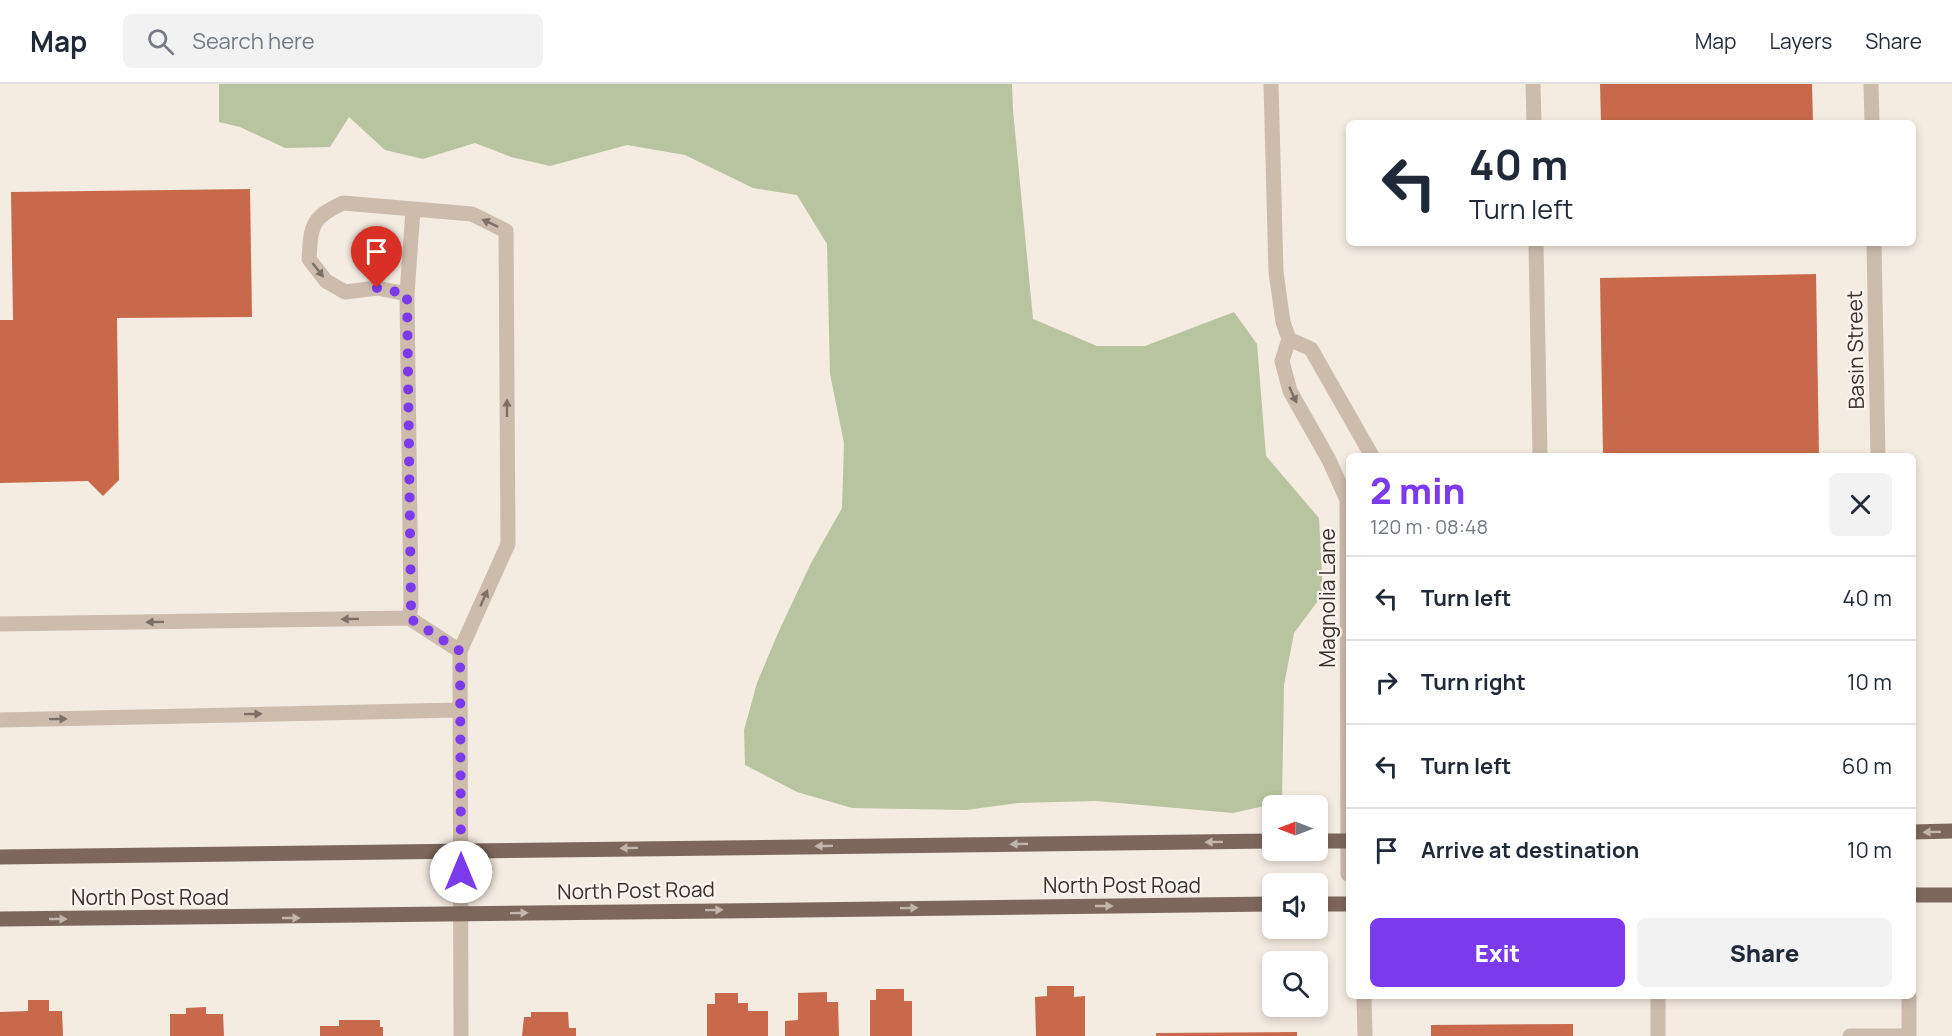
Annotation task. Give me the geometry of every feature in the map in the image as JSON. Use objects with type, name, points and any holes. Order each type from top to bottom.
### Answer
[{"type":"main road","points":[[1916,832],[1952,831]]},
{"type":"main road","name":"North Post Road","points":[[0,857],[1262,841]]},
{"type":"main road","points":[[1328,841],[1346,841]]},
{"type":"main road","points":[[1916,895],[1952,895]]},
{"type":"main road","name":"North Post Road","points":[[0,919],[296,918],[1262,904]]},
{"type":"main road","points":[[1328,904],[1346,904]]},
{"type":"street","name":"Magnolia Lane","points":[[1271,84],[1276,272],[1283,322],[1289,339],[1282,361],[1290,391],[1329,460],[1346,498]]},
{"type":"street","points":[[1533,84],[1534,120]]},
{"type":"street","points":[[1871,84],[1872,120]]},
{"type":"street","points":[[407,294],[377,288],[345,292],[326,281],[309,259],[311,228],[325,212],[343,202],[471,214],[506,231],[507,544],[460,651],[461,1036]]},
{"type":"street","points":[[409,618],[411,606],[407,294],[413,210]]},
{"type":"street","points":[[1536,246],[1540,453]]},
{"type":"street","name":"Basin Street","points":[[1874,246],[1878,453]]},
{"type":"street","points":[[1289,339],[1311,350],[1370,453]]},
{"type":"street","points":[[0,624],[409,618],[460,651]]},
{"type":"street","points":[[0,720],[459,710]]},
{"type":"street","points":[[1365,999],[1365,1036]]},
{"type":"street","points":[[1658,999],[1658,1036]]},
{"type":"street","points":[[1850,1036],[1909,1036],[1909,999]]},
{"type":"green space","points":[[219,84],[1012,84],[1033,319],[1097,346],[1145,346],[1234,312],[1257,344],[1266,456],[1319,518],[1323,594],[1294,633],[1284,685],[1282,795],[1262,795],[1262,806],[1233,813],[1096,801],[1018,803],[966,810],[852,808],[797,792],[745,765],[744,730],[757,683],[811,563],[842,508],[844,443],[830,374],[827,244],[797,195],[753,188],[685,155],[627,145],[550,166],[511,157],[475,143],[423,159],[385,150],[349,117],[330,147],[285,148],[240,127],[219,122]]},
{"type":"building","points":[[1600,84],[1812,84],[1813,120],[1601,120]]},
{"type":"building","points":[[250,189],[252,317],[117,318],[119,480],[103,496],[88,481],[0,483],[0,320],[13,320],[11,192]]},
{"type":"building","points":[[1816,274],[1819,453],[1603,453],[1600,278]]},
{"type":"building","points":[[1047,986],[1074,986],[1074,997],[1085,996],[1085,1036],[1036,1036],[1035,997],[1047,996]]},
{"type":"building","points":[[876,989],[904,989],[904,1001],[912,1001],[912,1036],[870,1036],[870,1000],[876,1000]]},
{"type":"building","points":[[827,992],[827,1002],[838,1002],[839,1036],[785,1036],[785,1021],[798,1020],[798,993]]},
{"type":"building","points":[[715,993],[738,993],[738,1003],[748,1003],[748,1011],[768,1011],[768,1036],[707,1036],[707,1004],[715,1004]]},
{"type":"building","points":[[28,1000],[49,1000],[49,1011],[62,1011],[63,1036],[0,1036],[0,1012],[28,1011]]},
{"type":"building","points":[[206,1007],[206,1014],[223,1014],[224,1036],[170,1036],[170,1014],[186,1014],[186,1008]]},
{"type":"building","points":[[531,1012],[568,1012],[569,1028],[576,1028],[576,1036],[522,1036],[524,1017],[531,1017]]},
{"type":"building","points":[[339,1020],[380,1020],[383,1036],[320,1036],[320,1026],[339,1026]]},
{"type":"building","points":[[1573,1024],[1573,1036],[1431,1036],[1431,1025]]},
{"type":"building","points":[[1297,1032],[1297,1036],[1156,1036],[1156,1033]]},
{"type":"route","points":[[377,288],[407,294],[411,606],[409,618],[460,651],[461,872]]}]
